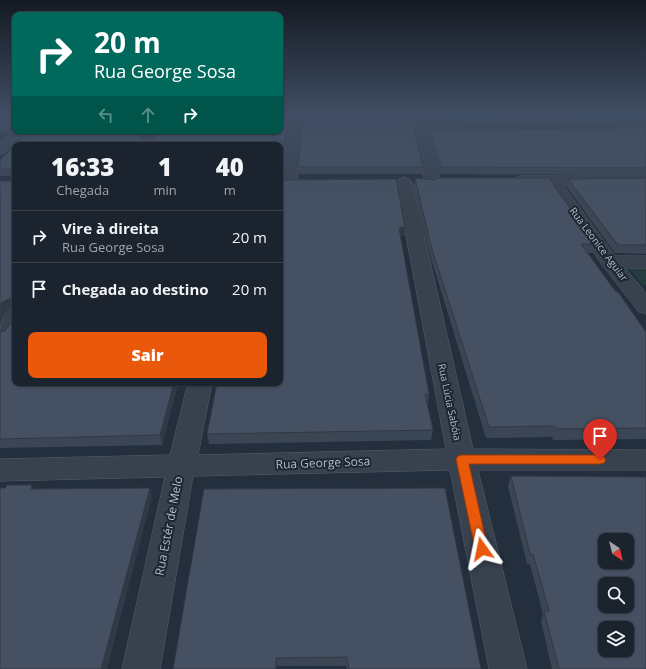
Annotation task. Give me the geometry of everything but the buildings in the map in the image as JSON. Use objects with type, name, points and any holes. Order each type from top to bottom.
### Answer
[{"type":"street","points":[[291,145],[285,181],[305,181]]},
{"type":"street","points":[[423,145],[433,182],[449,182]]},
{"type":"street","name":"Rua Leonice Aguiar","points":[[552,180],[610,262],[640,291],[646,308]]},
{"type":"street","points":[[504,181],[646,180]]},
{"type":"street","name":"Rua Lúcia Sabóia","points":[[433,182],[396,182],[462,459],[508,669]]},
{"type":"street","points":[[610,262],[646,262]]},
{"type":"street","points":[[0,334],[12,317]]},
{"type":"street","name":"Rua Estér de Melo","points":[[141,669],[181,467],[199,386]]},
{"type":"street","name":"Rua George Sosa","points":[[0,470],[181,467],[462,459],[646,460]]},
{"type":"green space","points":[[627,265],[646,265],[646,285],[642,285]]},
{"type":"route","points":[[482,549],[462,459],[600,460]]}]
